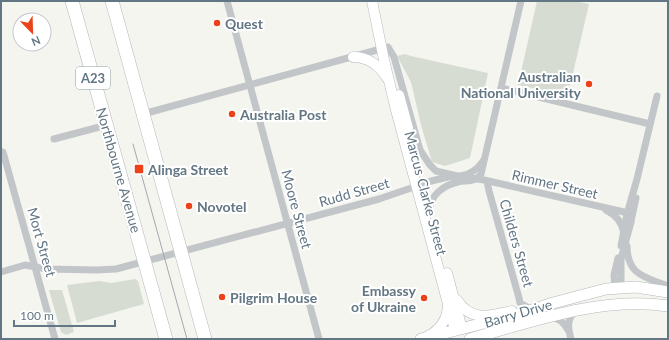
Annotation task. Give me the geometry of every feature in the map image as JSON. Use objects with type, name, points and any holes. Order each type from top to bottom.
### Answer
[{"type":"highway","name":"Northbourne Avenue","points":[[72,1],[166,339]]},
{"type":"highway","name":"A23","points":[[112,1],[205,339]]},
{"type":"main road","name":"Barry Drive","points":[[422,339],[460,334],[553,303],[619,293],[642,287],[668,292]]},
{"type":"main road","name":"Barry Drive","points":[[619,293],[623,297],[668,301]]},
{"type":"main road","name":"Barry Drive","points":[[470,339],[548,317],[592,307],[619,293],[668,306]]},
{"type":"main road","points":[[619,293],[628,307],[634,309],[668,310]]},
{"type":"street","name":"Moore Street","points":[[227,1],[319,339]]},
{"type":"street","name":"Marcus Clarke Street","points":[[372,1],[390,85],[420,184],[430,210],[452,291],[460,334]]},
{"type":"street","points":[[476,179],[482,171],[521,1]]},
{"type":"street","name":"Marcus Clarke Street","points":[[382,49],[388,48],[394,57],[419,147],[430,165],[438,172],[458,176]]},
{"type":"street","points":[[143,114],[382,49]]},
{"type":"street","name":"Marcus Clarke Street","points":[[382,49],[389,58],[448,305],[460,334]]},
{"type":"street","points":[[353,57],[369,60],[383,72],[390,85]]},
{"type":"street","points":[[501,88],[650,124]]},
{"type":"street","points":[[619,293],[621,259],[625,239],[627,214],[657,96]]},
{"type":"street","points":[[54,139],[107,125]]},
{"type":"street","name":"Mort Street","points":[[2,152],[55,339]]},
{"type":"street","name":"Rimmer Street","points":[[420,184],[444,177],[469,174],[477,169],[485,154]]},
{"type":"street","name":"Rimmer Street","points":[[458,176],[487,181],[600,208],[622,211],[627,214]]},
{"type":"street","name":"Rimmer Street","points":[[430,210],[431,202],[437,193],[451,184],[476,179]]},
{"type":"street","points":[[625,239],[630,226],[636,199],[637,179]]},
{"type":"street","name":"Childers Street","points":[[487,181],[520,301],[527,307]]},
{"type":"street","name":"Rudd Street","points":[[1,272],[25,266],[36,268],[116,269],[379,199],[420,184]]},
{"type":"street","points":[[600,208],[612,213],[620,223],[625,239],[627,256],[634,270],[644,277],[668,286]]},
{"type":"street","points":[[627,214],[630,218],[630,226]]},
{"type":"street","points":[[452,291],[464,309],[474,315],[487,316],[553,303]]},
{"type":"street","points":[[422,339],[436,332],[442,325],[448,312],[448,305]]},
{"type":"street","points":[[570,336],[568,320],[578,311]]},
{"type":"street","points":[[548,317],[555,318],[563,322],[570,336]]},
{"type":"shaded area","points":[[537,1],[575,1],[589,4],[570,86],[567,85],[565,95],[518,85]]},
{"type":"shaded area","points":[[405,54],[488,73],[470,158],[445,166],[432,162],[421,125],[411,82],[397,56]]},
{"type":"shaded area","points":[[135,279],[138,281],[144,304],[77,323],[67,285],[99,281],[111,283]]},
{"type":"shaded area","points":[[49,290],[62,290],[74,332],[66,335],[61,332]]},
{"type":"tram line","points":[[133,144],[187,339]]},
{"type":"place","name":"Quest","points":[[217,23]]},
{"type":"place","name":"Australian National University","points":[[589,84]]},
{"type":"place","name":"Australia Post","points":[[232,114]]},
{"type":"place","name":"Alinga Street","points":[[139,169]]},
{"type":"place","name":"Novotel","points":[[189,206]]},
{"type":"place","name":"Pilgrim House","points":[[222,297]]},
{"type":"place","name":"Embassy of Ukraine","points":[[424,298]]}]
